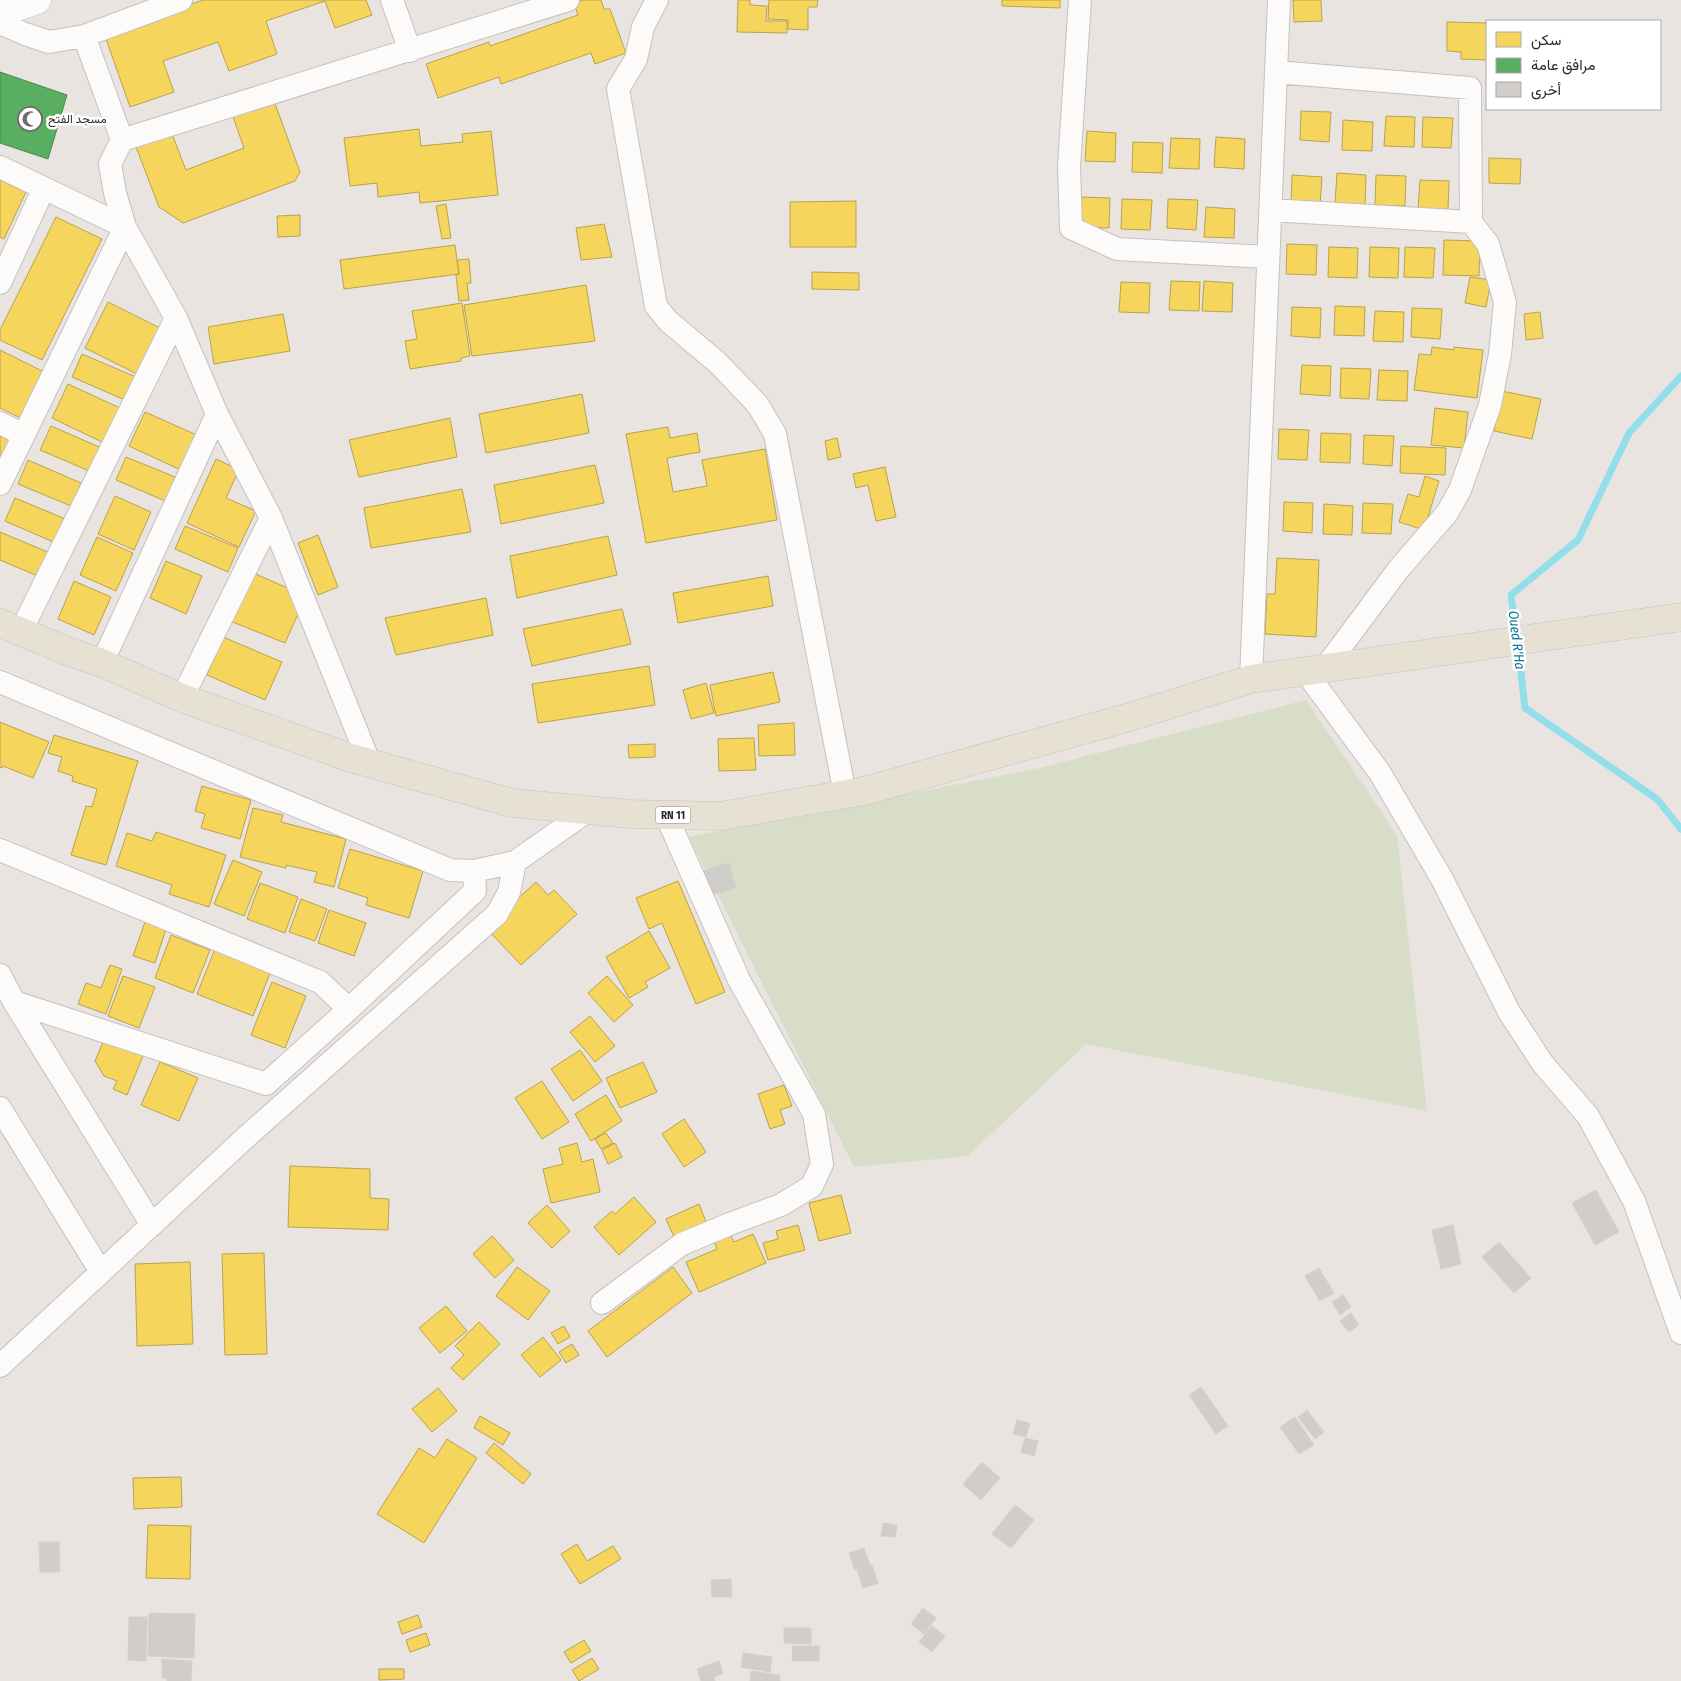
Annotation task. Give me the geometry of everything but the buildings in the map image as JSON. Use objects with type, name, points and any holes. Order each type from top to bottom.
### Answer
[{"type":"main road","points":[[0,13],[38,0]]},
{"type":"main road","name":"RN 11","points":[[10,627],[67,652],[102,663],[182,698],[370,764],[512,803],[666,815],[722,816],[864,791],[1130,718],[1251,679],[1681,617]]},
{"type":"street","points":[[0,23],[49,42],[84,36],[181,0]]},
{"type":"street","points":[[392,0],[410,51]]},
{"type":"street","points":[[370,764],[271,518],[217,414],[176,318],[126,227],[115,193],[110,164],[122,140],[568,0]]},
{"type":"street","points":[[656,0],[643,27],[636,59],[618,89],[656,306],[668,320],[718,363],[758,406],[775,434],[845,794]]},
{"type":"street","points":[[1080,0],[1069,166],[1071,228],[1116,249],[1268,257]]},
{"type":"street","points":[[1251,679],[1279,0]]},
{"type":"street","points":[[84,36],[122,140]]},
{"type":"street","points":[[1276,72],[1470,88],[1471,222],[1488,244],[1505,302],[1500,354],[1490,405],[1460,490],[1447,513],[1315,669],[1380,773],[1442,879],[1510,1012],[1543,1064],[1588,1116],[1634,1201],[1681,1333]]},
{"type":"street","points":[[0,167],[126,227]]},
{"type":"street","points":[[0,283],[44,188]]},
{"type":"street","points":[[1271,210],[1471,222]]},
{"type":"street","points":[[0,484],[126,227]]},
{"type":"street","points":[[10,627],[176,318]]},
{"type":"street","points":[[102,663],[217,414]]},
{"type":"street","points":[[0,423],[24,435]]},
{"type":"street","points":[[182,698],[271,518]]},
{"type":"street","points":[[0,682],[450,870],[474,871],[515,862],[589,810]]},
{"type":"street","points":[[602,1303],[682,1244],[781,1205],[812,1186],[822,1164],[814,1114],[739,980],[666,815]]},
{"type":"street","points":[[0,850],[320,982],[349,1009]]},
{"type":"street","points":[[0,1366],[251,1132],[497,914],[509,892],[515,862]]},
{"type":"street","points":[[474,871],[509,892]]},
{"type":"street","points":[[14,1002],[266,1084],[475,891],[474,871]]},
{"type":"street","points":[[0,975],[14,1002],[152,1225]]},
{"type":"street","points":[[0,1108],[101,1272]]},
{"type":"green space","points":[[1306,700],[1397,835],[1427,1111],[1086,1044],[968,1156],[854,1167],[689,837],[1039,768]]},
{"type":"waterway","name":"Oued R'Ha","points":[[1516,636],[1511,595],[1578,540],[1629,433],[1681,376]]},
{"type":"waterway","name":"Oued R'Ha","points":[[1518,647],[1525,708],[1657,799],[1681,829]]},
{"type":"place","name":"مسجد الفتح","points":[[30,119]]}]
